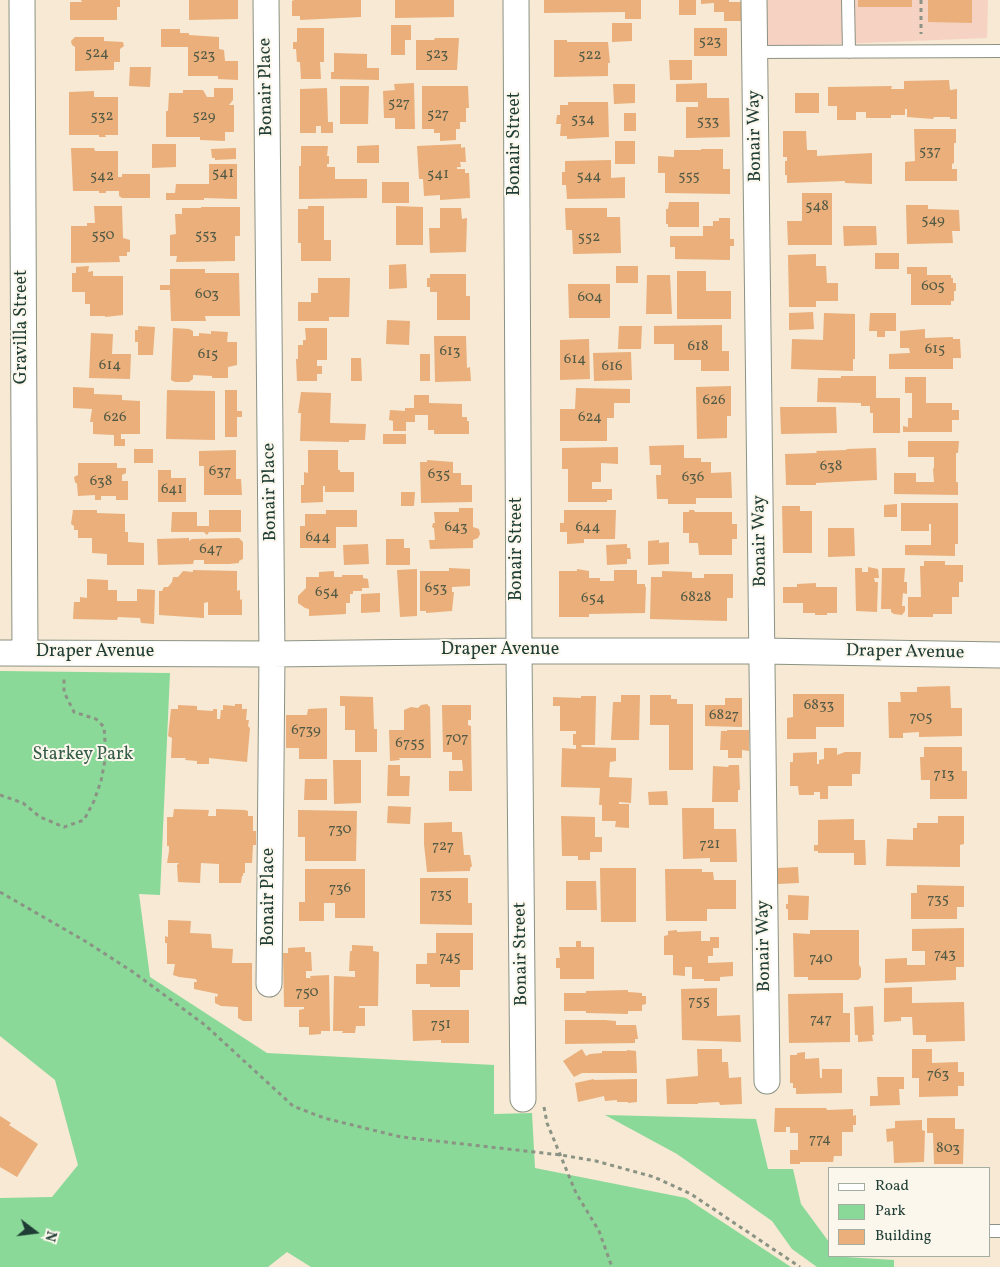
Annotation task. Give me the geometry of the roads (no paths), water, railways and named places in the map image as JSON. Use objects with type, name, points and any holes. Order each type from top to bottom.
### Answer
[{"type":"street","name":"Gravilla Street","points":[[22,0],[25,653]]},
{"type":"street","name":"Bonair Place","points":[[266,0],[272,654],[269,984]]},
{"type":"street","name":"Bonair Street","points":[[516,0],[518,651],[523,1099]]},
{"type":"street","name":"Bonair Way","points":[[754,0],[767,1081]]},
{"type":"street","name":"Draper Avenue","points":[[0,653],[272,654],[762,650],[1000,655]]},
{"type":"lane","points":[[848,0],[849,52]]},
{"type":"lane","points":[[756,52],[1000,51]]},
{"type":"park label","name":"Starkey Park","points":[[83,756]]}]
